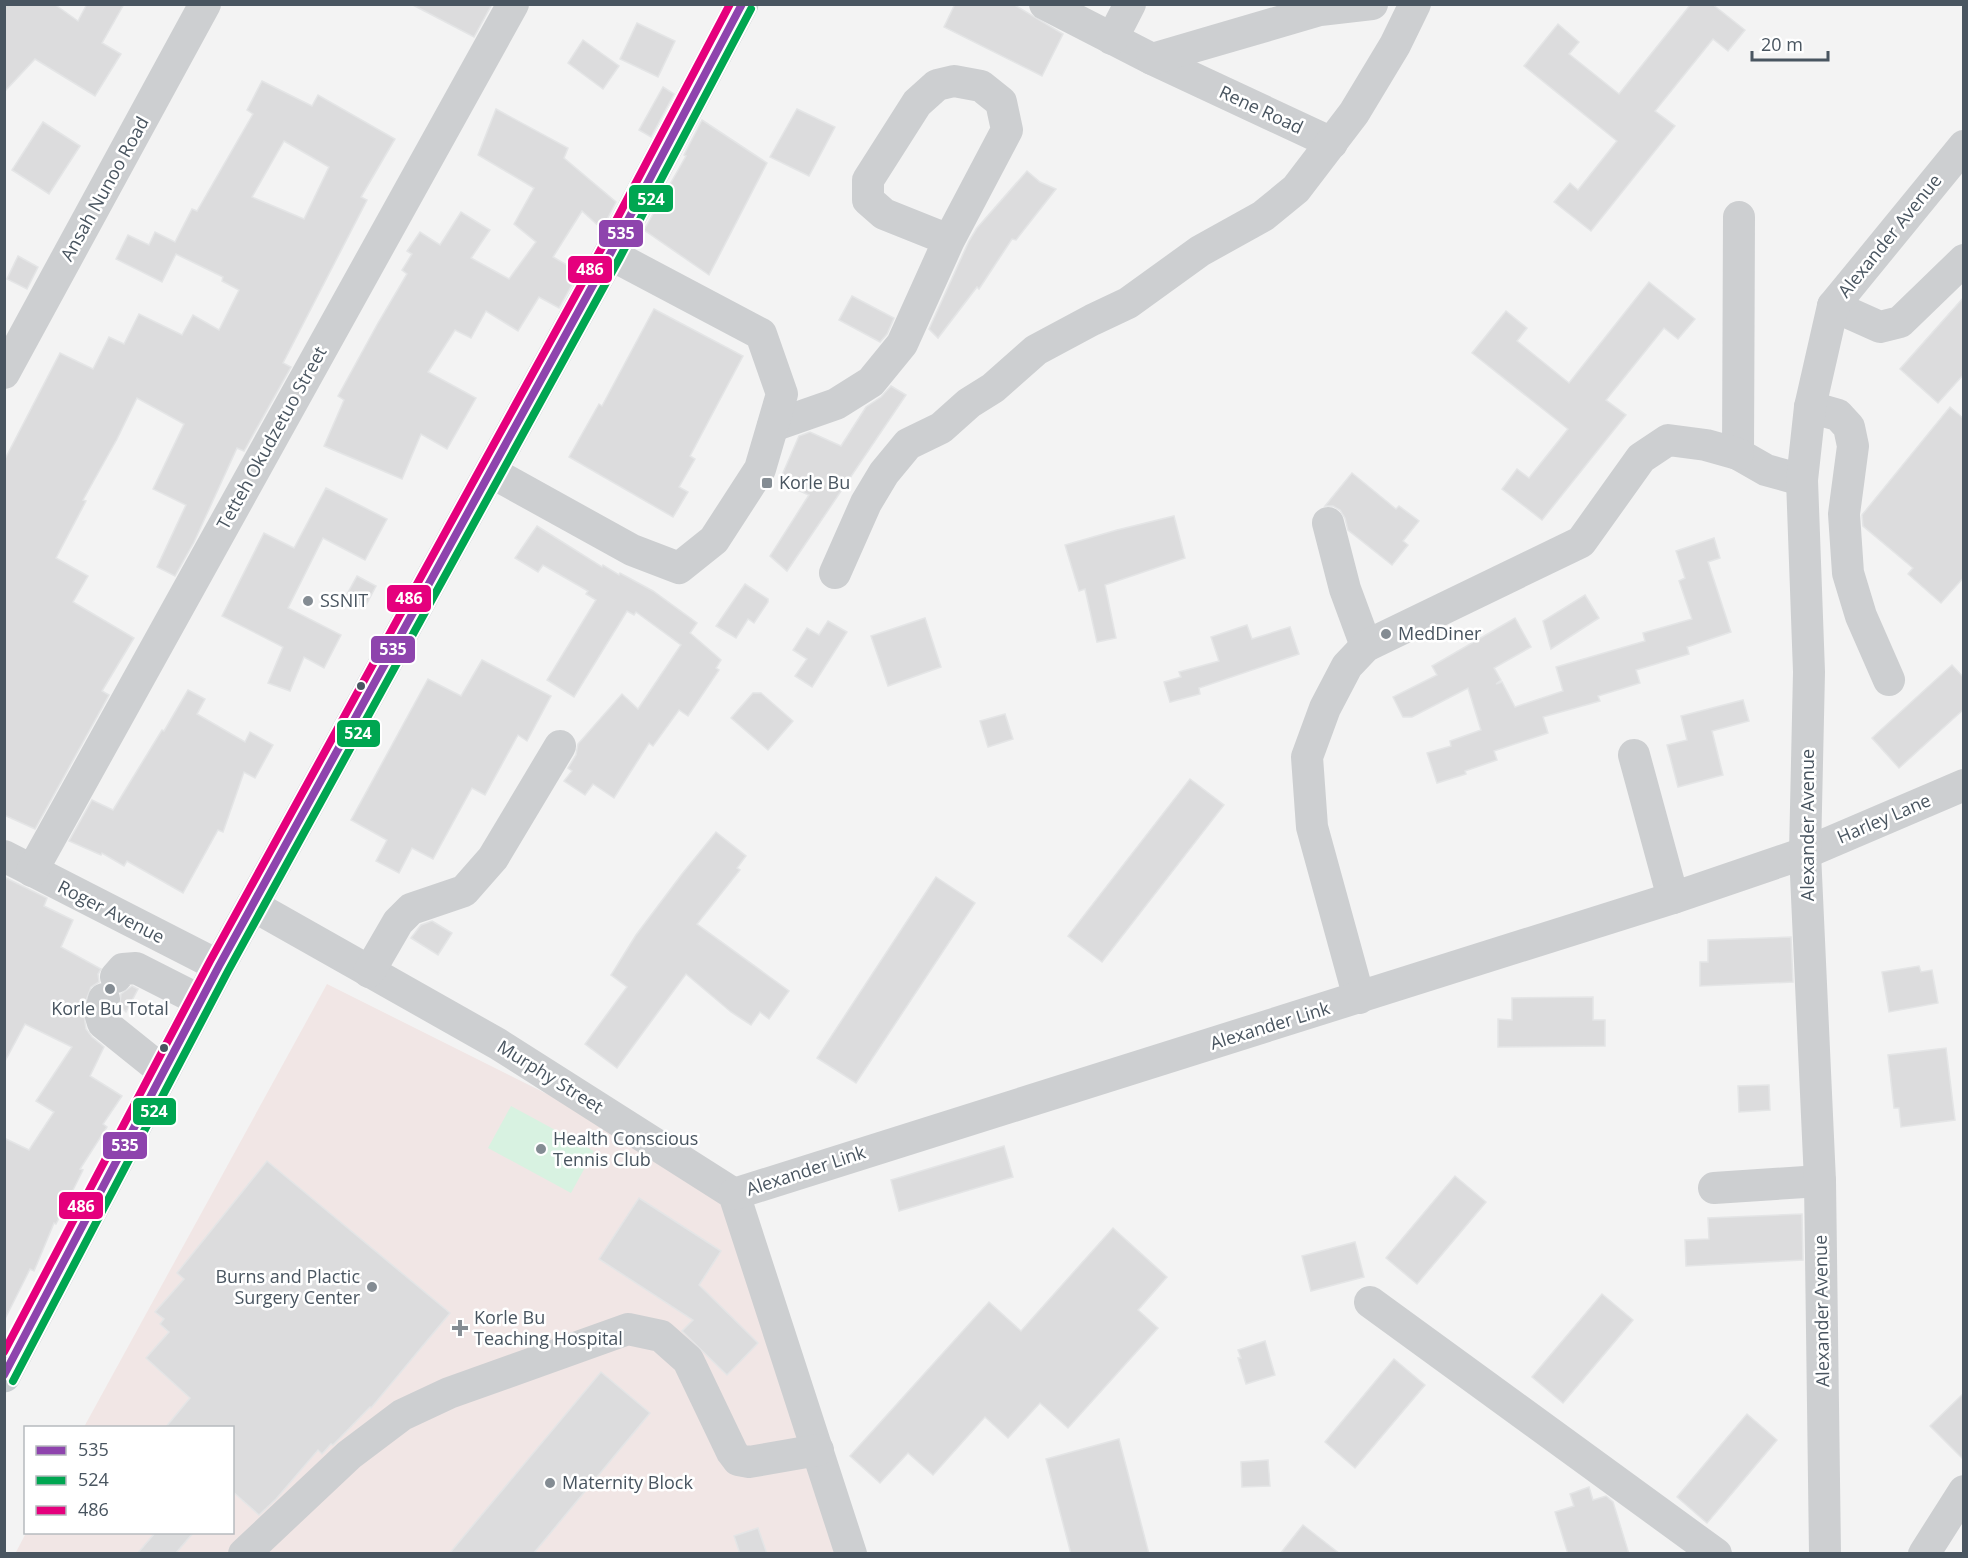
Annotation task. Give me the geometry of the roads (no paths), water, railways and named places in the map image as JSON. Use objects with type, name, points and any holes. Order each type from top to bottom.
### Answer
[{"type":"main road","points":[[4,1376],[219,966],[610,254],[742,4]]},
{"type":"street","name":"Ansah Nunoo Road","points":[[4,373],[205,4]]},
{"type":"street","name":"Tetteh Okudzetuo Street","points":[[32,871],[513,4]]},
{"type":"street","name":"Rene Road","points":[[1045,4],[1152,59],[1332,143]]},
{"type":"street","points":[[1112,39],[1131,4]]},
{"type":"street","points":[[1152,59],[1320,10],[1372,4]]},
{"type":"street","points":[[835,573],[866,503],[884,473],[908,444],[941,428],[969,403],[993,388],[1036,350],[1128,303],[1200,251],[1263,216],[1296,189],[1354,113],[1389,55],[1414,4]]},
{"type":"street","points":[[773,426],[836,404],[871,382],[902,344],[949,240],[1007,130],[1001,102],[981,86],[954,81],[937,85],[917,103],[868,180],[868,200],[884,214],[949,240]]},
{"type":"street","name":"Alexander Avenue","points":[[1825,1554],[1820,1181],[1805,853],[1809,672],[1802,480],[1810,407],[1833,306],[1964,146]]},
{"type":"street","points":[[1738,454],[1739,217]]},
{"type":"street","points":[[491,472],[632,550],[679,568],[714,540],[760,469],[782,394],[761,334],[610,254]]},
{"type":"street","points":[[1833,306],[1880,327],[1900,322],[1964,260]]},
{"type":"street","points":[[1810,407],[1838,415],[1849,427],[1853,446],[1844,514],[1848,573],[1861,616],[1889,680]]},
{"type":"street","points":[[1359,998],[1312,827],[1307,757],[1325,708],[1347,666],[1366,646],[1581,542],[1641,458],[1668,440],[1706,444],[1738,454],[1766,470],[1802,480]]},
{"type":"street","points":[[1328,523],[1346,589],[1366,646]]},
{"type":"street","points":[[369,972],[398,922],[411,909],[464,891],[493,858],[560,746]]},
{"type":"street","points":[[1634,755],[1673,898]]},
{"type":"street","name":"Harley Lane","points":[[1805,853],[1964,785]]},
{"type":"street","name":"Alexander Link","points":[[734,1194],[1359,998],[1673,898],[1805,853]]},
{"type":"street","name":"Roger Avenue","points":[[4,856],[219,966]]},
{"type":"street","name":"Murphy Street","points":[[252,905],[498,1044],[734,1194]]},
{"type":"street","points":[[164,1072],[103,1023],[100,1013],[110,988],[123,969],[136,968],[201,1001]]},
{"type":"street","points":[[1714,1188],[1820,1181]]},
{"type":"street","points":[[734,1194],[851,1554]]},
{"type":"street","points":[[1370,1302],[1716,1554]]},
{"type":"street","points":[[244,1554],[349,1455],[402,1415],[449,1393],[628,1329],[661,1336],[688,1360],[738,1460],[748,1462],[818,1450]]},
{"type":"street","points":[[1924,1554],[1964,1491]]},
{"type":"place","name":"Korle Bu","points":[[767,483]]},
{"type":"place","name":"SSNIT","points":[[308,601]]},
{"type":"place","name":"MedDiner","points":[[1386,634]]},
{"type":"place","name":"Korle Bu Total","points":[[110,989]]},
{"type":"place","name":"Health Conscious Tennis Club","points":[[541,1149]]},
{"type":"place","name":"Burns and Plactic Surgery Center","points":[[372,1287]]},
{"type":"place","name":"Korle Bu Teaching Hospital","points":[[460,1328]]},
{"type":"place","name":"Maternity Block","points":[[550,1483]]}]
